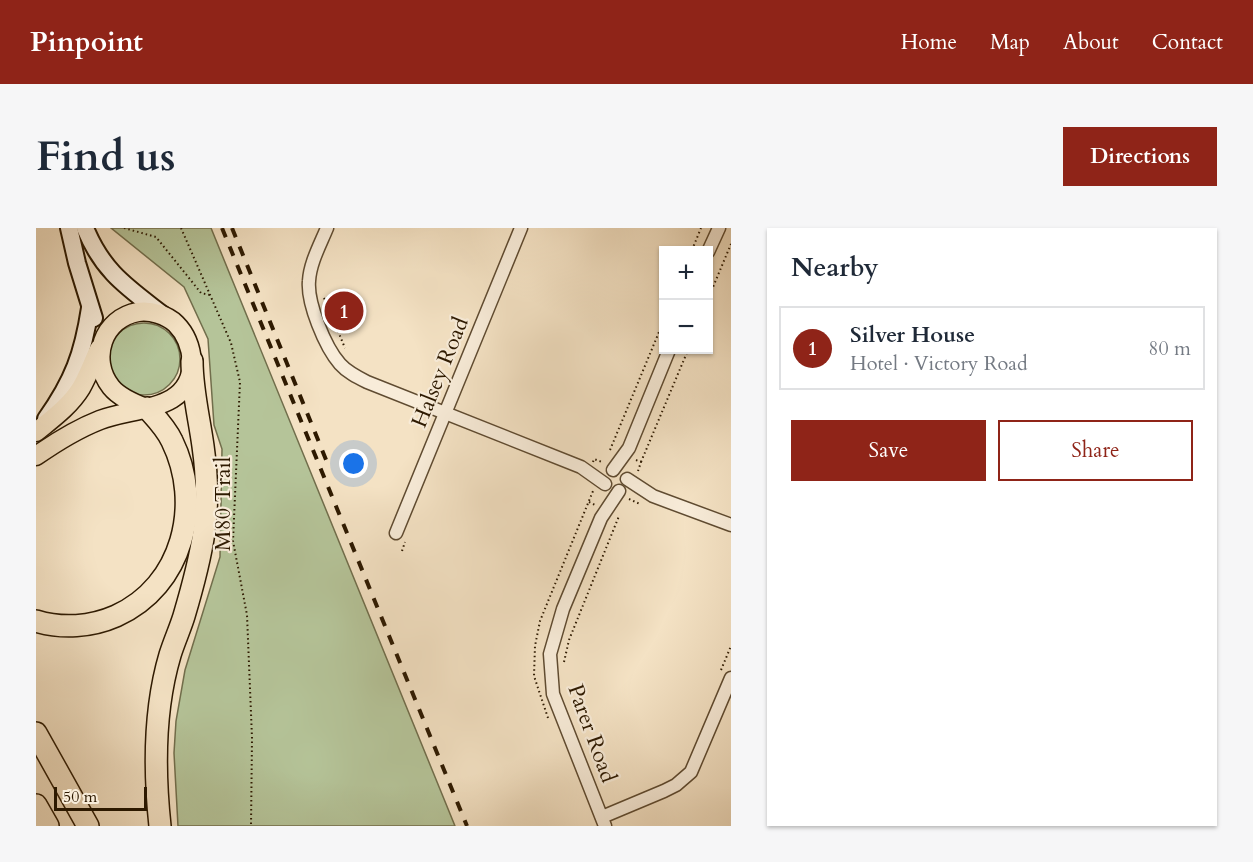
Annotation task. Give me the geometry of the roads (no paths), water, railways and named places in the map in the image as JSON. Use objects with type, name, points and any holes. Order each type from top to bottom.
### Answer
[{"type":"highway","points":[[160,826],[156,774],[157,736],[162,694],[170,655],[184,617],[201,551],[206,507],[205,465],[194,392],[192,360]]},
{"type":"highway","points":[[36,621],[71,626],[90,624],[110,618],[127,611],[149,594],[172,565],[186,520],[184,483],[172,439],[147,408]]},
{"type":"highway","points":[[36,734],[88,826]]},
{"type":"highway","points":[[36,805],[48,826]]},
{"type":"main road","points":[[69,228],[90,308],[102,343],[103,370],[112,388],[129,401],[147,408]]},
{"type":"main road","points":[[36,456],[101,419],[161,405],[176,395],[189,377],[192,360],[189,345],[182,331],[115,277],[94,249],[85,228]]},
{"type":"main road","points":[[38,431],[61,398],[73,375],[82,349],[90,308]]},
{"type":"main road","points":[[38,431],[67,405],[81,388],[110,327],[123,317],[142,312],[166,317]]},
{"type":"street","points":[[327,228],[312,266],[309,288],[314,310],[334,356],[357,378],[731,525]]},
{"type":"street","name":"Halsey Road","points":[[396,533],[521,228]]},
{"type":"street","points":[[710,246],[718,228]]},
{"type":"street","name":"Parer Road","points":[[603,821],[553,694],[550,654],[557,626],[667,354]]},
{"type":"street","points":[[603,821],[676,785],[691,772],[731,678]]},
{"type":"railway","points":[[222,228],[467,826]]},
{"type":"railway","points":[[232,228],[329,467]]},
{"type":"place","name":"Silver House","points":[[344,311]]}]
